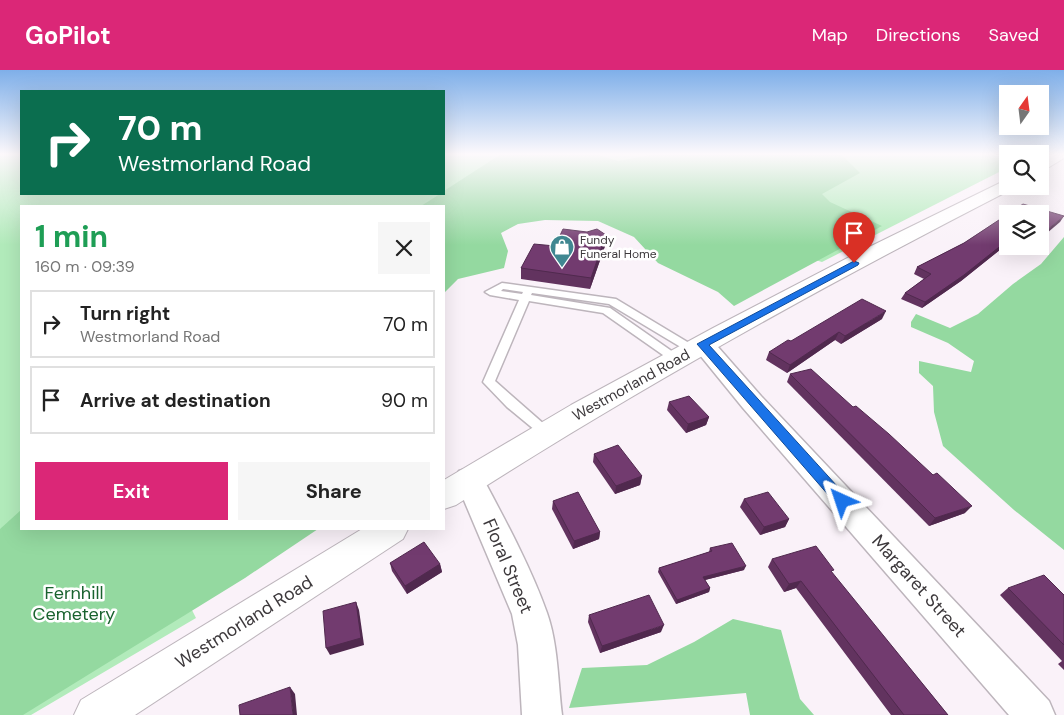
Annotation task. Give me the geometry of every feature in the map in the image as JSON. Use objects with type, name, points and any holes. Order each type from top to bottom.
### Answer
[{"type":"street","name":"Westmorland Road","points":[[456,487],[546,432],[691,351],[999,189]]},
{"type":"street","name":"Margaret Street","points":[[691,351],[758,409],[1035,715]]},
{"type":"street","name":"Floral Street","points":[[456,487],[518,584],[530,614],[536,645],[542,715]]},
{"type":"street","name":"Westmorland Road","points":[[96,715],[389,530]]},
{"type":"lane","points":[[527,293],[606,310],[691,351]]},
{"type":"lane","points":[[527,293],[612,302],[691,351]]},
{"type":"lane","points":[[527,293],[489,382],[546,432]]},
{"type":"green space","name":"Fernhill Cemetery","points":[[0,184],[20,184],[20,195],[445,195],[445,184],[527,184],[445,206],[20,205],[20,530],[152,530],[196,618],[31,715],[0,715]]},
{"type":"green space","points":[[455,184],[840,184],[822,194],[830,202],[882,226],[734,306],[718,292],[658,263],[634,237],[598,221],[545,220],[518,224],[501,233],[508,251],[504,268],[458,279],[445,292],[445,205],[423,205],[438,195],[445,195],[445,190]]},
{"type":"green space","name":"Fernhill Cemetery","points":[[557,184],[975,184],[822,262]]},
{"type":"green space","points":[[1064,237],[1064,550],[1014,510],[943,446],[934,412],[933,386],[919,373],[919,361],[971,372],[974,361],[948,343],[911,327],[911,322],[916,314],[950,328],[978,314],[1013,284],[1041,264]]},
{"type":"green space","points":[[20,511],[20,530],[317,530],[245,578],[23,715],[0,715],[0,529]]},
{"type":"green space","points":[[733,619],[781,630],[800,699],[814,715],[750,715],[746,693],[569,708],[582,668],[647,665],[694,642]]},
{"type":"building","points":[[1049,212],[1064,216],[1049,228]]},
{"type":"building","points":[[999,220],[999,247],[964,275],[925,302],[905,293],[931,274],[917,267],[964,243]]},
{"type":"building","name":"Fundy Funeral Home","points":[[563,229],[587,232],[597,229],[606,235],[591,278],[521,268],[534,244],[555,246]]},
{"type":"building","points":[[862,299],[886,311],[845,336],[839,332],[790,365],[769,352],[788,340],[791,341]]},
{"type":"building","points":[[811,369],[853,407],[856,406],[889,434],[933,475],[937,473],[972,506],[935,518],[790,374]]},
{"type":"building","points":[[689,396],[709,417],[688,424],[669,402]]},
{"type":"building","points":[[618,445],[642,476],[616,486],[594,454]]},
{"type":"building","points":[[578,492],[600,532],[574,541],[553,501]]},
{"type":"building","points":[[768,492],[789,519],[764,527],[744,499]]},
{"type":"building","points":[[424,542],[440,564],[405,586],[390,563]]},
{"type":"building","points":[[732,543],[746,566],[703,577],[710,588],[677,600],[659,568],[712,551],[710,548]]},
{"type":"building","points":[[816,546],[834,570],[831,571],[948,715],[904,715],[801,581],[789,584],[772,559]]},
{"type":"building","points":[[1044,575],[1064,595],[1064,645],[1008,588]]},
{"type":"building","points":[[649,595],[664,625],[602,646],[589,615]]},
{"type":"building","points":[[356,602],[361,638],[326,648],[323,611]]},
{"type":"building","points":[[290,687],[293,715],[240,715],[239,705]]},
{"type":"place","name":"Fundy Funeral Home","points":[[562,268]]},
{"type":"route","points":[[842,501],[752,402],[703,344],[854,263]]}]
